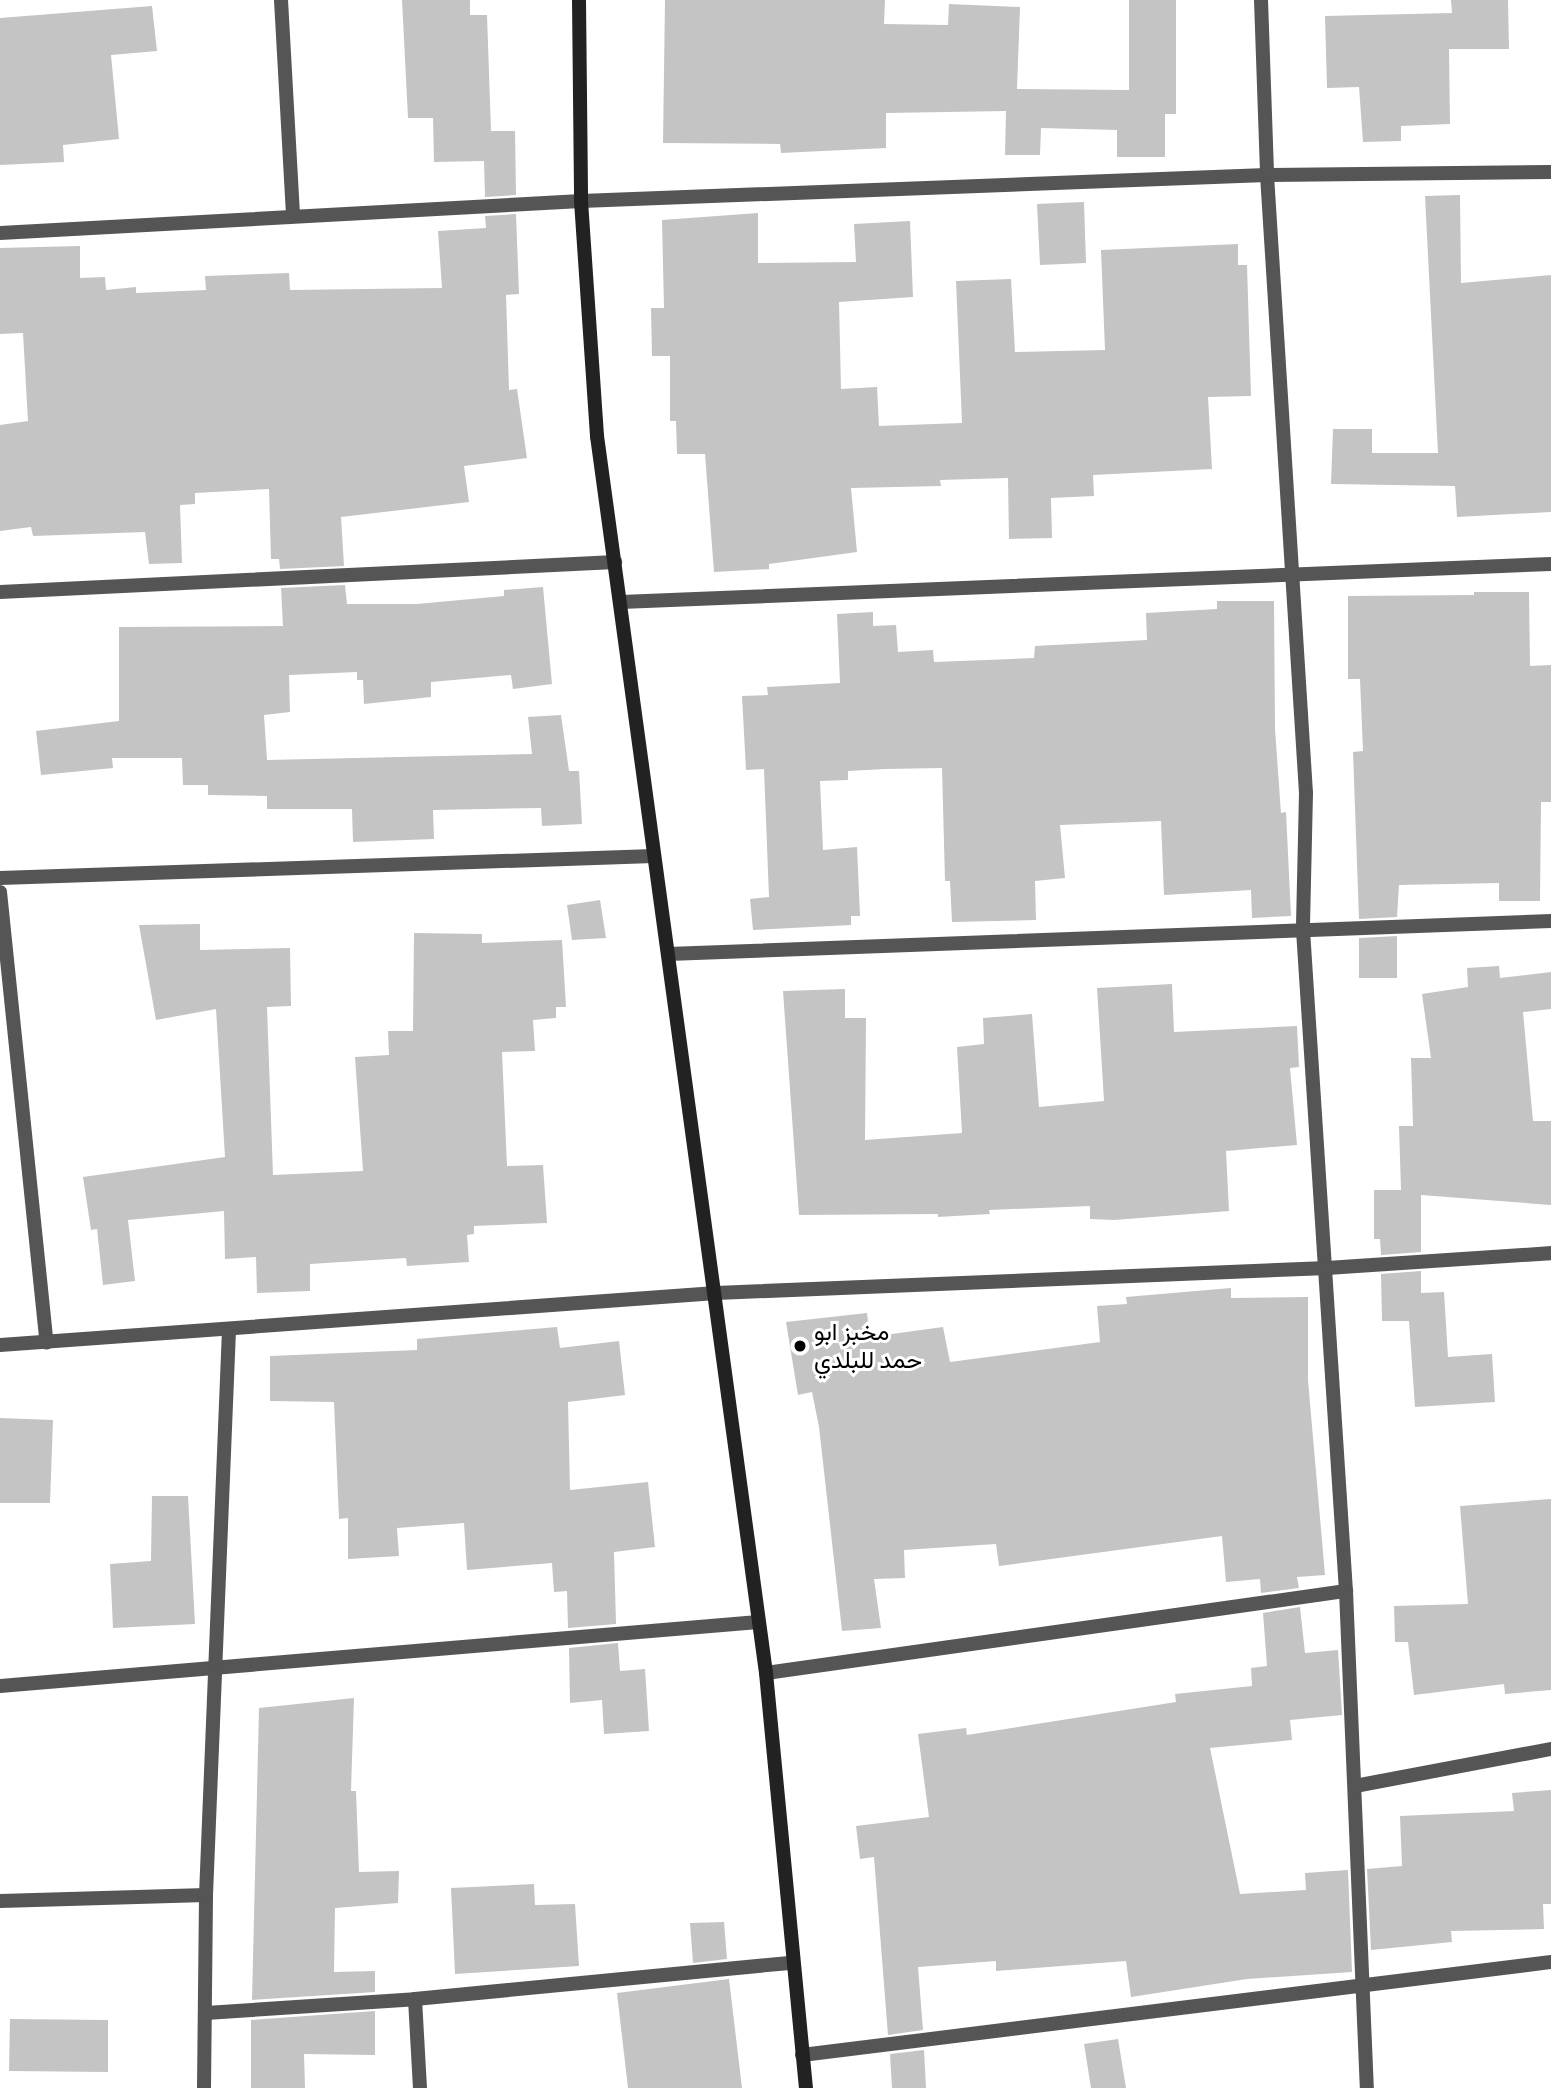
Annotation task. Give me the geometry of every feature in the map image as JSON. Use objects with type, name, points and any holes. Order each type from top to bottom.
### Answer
[{"type":"street","points":[[281,0],[293,216]]},
{"type":"street","points":[[579,0],[581,201],[594,411],[766,1673],[806,2088]]},
{"type":"street","points":[[1261,0],[1267,175],[1306,793],[1303,930],[1346,1591],[1367,2088]]},
{"type":"street","points":[[0,233],[581,201],[1267,175],[1551,172]]},
{"type":"street","points":[[0,592],[615,562]]},
{"type":"street","points":[[621,601],[1551,564]]},
{"type":"street","points":[[0,878],[654,856]]},
{"type":"street","points":[[0,892],[47,1343]]},
{"type":"street","points":[[668,954],[1551,921]]},
{"type":"street","points":[[0,1345],[716,1293],[1327,1268],[1551,1254]]},
{"type":"street","points":[[204,2088],[206,1895],[229,1329]]},
{"type":"street","points":[[766,1673],[1346,1591]]},
{"type":"street","points":[[0,1686],[758,1622]]},
{"type":"street","points":[[1354,1786],[1551,1749]]},
{"type":"street","points":[[0,1901],[206,1895]]},
{"type":"street","points":[[803,2055],[1551,1962]]},
{"type":"street","points":[[205,2013],[415,1999],[792,1963]]},
{"type":"street","points":[[415,1999],[420,2088]]},
{"type":"building","points":[[402,0],[470,0],[470,15],[487,15],[491,131],[515,131],[516,195],[485,197],[484,161],[434,162],[433,118],[408,118]]},
{"type":"building","points":[[665,0],[885,0],[884,24],[948,25],[949,4],[1020,7],[1017,89],[1129,90],[1129,0],[1176,0],[1176,114],[1165,114],[1165,157],[1117,157],[1117,130],[1041,128],[1040,155],[1005,155],[1006,111],[886,113],[886,148],[781,153],[780,144],[663,143]]},
{"type":"building","points":[[1451,0],[1508,0],[1509,49],[1449,49],[1450,124],[1401,126],[1401,141],[1363,142],[1359,87],[1327,88],[1325,16],[1452,13]]},
{"type":"building","points":[[152,6],[157,51],[111,55],[119,139],[63,145],[64,162],[0,165],[0,18]]},
{"type":"building","points":[[1460,195],[1461,283],[1551,275],[1551,512],[1457,517],[1455,486],[1331,484],[1333,429],[1372,429],[1372,453],[1438,453],[1425,196]]},
{"type":"building","points":[[1084,202],[1086,263],[1040,265],[1037,204]]},
{"type":"building","points":[[758,213],[758,263],[856,262],[854,224],[910,221],[913,297],[839,302],[841,389],[877,387],[879,426],[962,423],[956,281],[1011,279],[1015,352],[1105,350],[1101,250],[1238,244],[1238,265],[1247,265],[1251,396],[1208,397],[1212,469],[1093,475],[1094,496],[1051,498],[1052,538],[1009,539],[1008,478],[940,480],[941,486],[851,488],[857,552],[769,564],[769,569],[714,572],[705,454],[677,454],[676,421],[670,421],[670,356],[652,356],[651,308],[664,308],[662,220]]},
{"type":"building","points":[[516,214],[519,294],[506,295],[509,390],[517,389],[527,458],[464,466],[469,502],[341,517],[344,566],[280,569],[279,559],[271,559],[269,489],[195,493],[195,504],[180,505],[182,563],[149,564],[145,532],[33,536],[31,527],[0,531],[0,425],[28,421],[23,333],[0,334],[0,248],[80,246],[80,278],[105,277],[106,290],[136,287],[136,293],[206,290],[205,276],[289,273],[290,290],[442,288],[438,231],[486,228],[485,216]]},
{"type":"building","points":[[345,585],[347,604],[417,604],[504,596],[504,590],[543,587],[552,684],[513,689],[511,675],[431,682],[431,697],[364,704],[363,680],[357,680],[357,672],[289,675],[290,712],[264,715],[267,760],[532,754],[528,717],[561,715],[569,771],[579,771],[582,824],[542,826],[541,808],[433,810],[434,839],[353,842],[352,809],[267,809],[267,796],[208,795],[208,785],[183,785],[182,758],[112,758],[113,768],[41,775],[36,731],[119,721],[119,627],[283,626],[281,588]]},
{"type":"building","points":[[1474,592],[1529,592],[1530,666],[1551,665],[1551,802],[1541,802],[1540,901],[1499,901],[1499,883],[1399,885],[1397,917],[1359,919],[1353,752],[1363,751],[1360,679],[1348,679],[1348,596],[1474,595]]},
{"type":"building","points":[[1217,601],[1274,601],[1275,729],[1281,813],[1286,812],[1291,916],[1252,918],[1251,890],[1164,895],[1161,821],[1060,825],[1065,878],[1035,881],[1036,920],[952,922],[950,881],[945,881],[942,768],[885,769],[848,771],[848,780],[820,781],[823,850],[857,847],[860,916],[851,916],[851,925],[753,930],[750,899],[769,897],[764,769],[746,770],[742,696],[768,695],[767,687],[840,683],[837,614],[873,612],[873,626],[896,625],[898,652],[933,650],[934,662],[1034,658],[1035,646],[1147,640],[1146,613],[1217,609]]},
{"type":"building","points":[[600,900],[606,938],[572,940],[567,905]]},
{"type":"building","points":[[200,924],[200,950],[290,948],[291,1006],[267,1007],[273,1175],[363,1171],[355,1057],[389,1055],[388,1031],[413,1031],[414,933],[482,934],[482,943],[562,940],[566,1007],[556,1007],[556,1018],[533,1020],[535,1051],[502,1052],[507,1166],[543,1165],[547,1223],[474,1226],[474,1234],[467,1235],[469,1262],[407,1266],[406,1258],[310,1264],[310,1291],[257,1293],[256,1257],[225,1259],[224,1211],[128,1220],[135,1281],[103,1285],[97,1229],[91,1230],[83,1177],[225,1157],[216,1009],[156,1020],[139,925]]},
{"type":"building","points":[[1397,936],[1397,978],[1359,978],[1359,938]]},
{"type":"building","points":[[1499,966],[1500,978],[1551,972],[1551,1009],[1523,1012],[1533,1121],[1551,1121],[1551,1205],[1421,1195],[1421,1252],[1381,1255],[1380,1239],[1374,1239],[1374,1190],[1401,1190],[1399,1126],[1413,1126],[1411,1058],[1431,1058],[1422,994],[1468,987],[1467,968]]},
{"type":"building","points":[[1172,984],[1174,1032],[1297,1026],[1299,1067],[1290,1068],[1297,1145],[1226,1151],[1229,1211],[1114,1220],[1090,1219],[1090,1206],[989,1210],[990,1214],[938,1217],[938,1214],[799,1215],[783,991],[845,989],[845,1018],[866,1018],[865,1140],[962,1133],[957,1047],[984,1044],[983,1018],[1032,1014],[1039,1107],[1104,1101],[1097,988]]},
{"type":"building","points":[[1421,1271],[1421,1293],[1444,1292],[1448,1357],[1492,1354],[1495,1402],[1415,1407],[1409,1321],[1382,1321],[1381,1274]]},
{"type":"building","points":[[1231,1288],[1231,1298],[1308,1297],[1308,1380],[1325,1575],[1297,1577],[1299,1588],[1261,1593],[1260,1579],[1226,1582],[1222,1536],[999,1566],[996,1544],[904,1550],[905,1578],[874,1579],[881,1628],[842,1631],[819,1427],[812,1392],[798,1395],[786,1322],[867,1313],[870,1337],[943,1327],[950,1362],[1100,1342],[1097,1306],[1127,1304],[1126,1297]]},
{"type":"building","points":[[557,1327],[560,1348],[619,1341],[625,1395],[568,1402],[570,1490],[648,1482],[655,1547],[614,1552],[616,1624],[568,1628],[567,1591],[554,1592],[552,1563],[467,1570],[464,1523],[397,1528],[399,1556],[348,1559],[348,1518],[339,1519],[334,1402],[270,1401],[270,1356],[417,1350],[417,1339]]},
{"type":"building","points":[[0,1418],[53,1420],[50,1503],[0,1503]]},
{"type":"building","points":[[152,1496],[188,1496],[195,1624],[113,1628],[110,1564],[151,1561]]},
{"type":"building","points":[[1551,1499],[1551,1690],[1505,1694],[1504,1684],[1414,1695],[1408,1642],[1395,1642],[1394,1606],[1468,1604],[1460,1506]]},
{"type":"building","points":[[1300,1607],[1305,1653],[1338,1650],[1342,1715],[1290,1720],[1292,1740],[1210,1748],[1240,1894],[1306,1890],[1305,1873],[1348,1870],[1352,1972],[1247,1979],[1131,1997],[1126,1961],[996,1971],[996,1961],[918,1967],[923,2030],[888,2035],[874,1857],[860,1859],[856,1826],[929,1817],[918,1734],[966,1728],[967,1735],[1176,1702],[1175,1694],[1252,1686],[1251,1668],[1267,1666],[1263,1613]]},
{"type":"building","points":[[618,1643],[620,1671],[645,1669],[649,1731],[604,1734],[602,1700],[570,1703],[569,1648]]},
{"type":"building","points":[[354,1698],[351,1791],[356,1791],[359,1872],[399,1871],[398,1903],[335,1908],[334,1972],[375,1971],[375,1992],[252,2000],[259,1708]]},
{"type":"building","points":[[1551,1790],[1551,1904],[1543,1904],[1544,1929],[1451,1931],[1452,1942],[1371,1950],[1367,1869],[1402,1866],[1400,1816],[1514,1811],[1512,1793]]},
{"type":"building","points":[[534,1884],[535,1905],[575,1904],[579,1966],[455,1974],[451,1888]]},
{"type":"building","points":[[724,1922],[727,1959],[693,1963],[690,1923]]},
{"type":"building","points":[[729,1979],[742,2088],[628,2088],[617,1993]]},
{"type":"building","points":[[375,2011],[375,2055],[304,2054],[305,2088],[251,2088],[251,2020]]},
{"type":"building","points":[[10,2019],[108,2020],[108,2072],[9,2071]]},
{"type":"building","points":[[1118,2039],[1126,2088],[1091,2088],[1084,2044]]},
{"type":"building","points":[[924,2050],[926,2088],[892,2088],[890,2054]]},
{"type":"place","name":"مخبز ابو حمد للبلدي","points":[[800,1346]]}]
